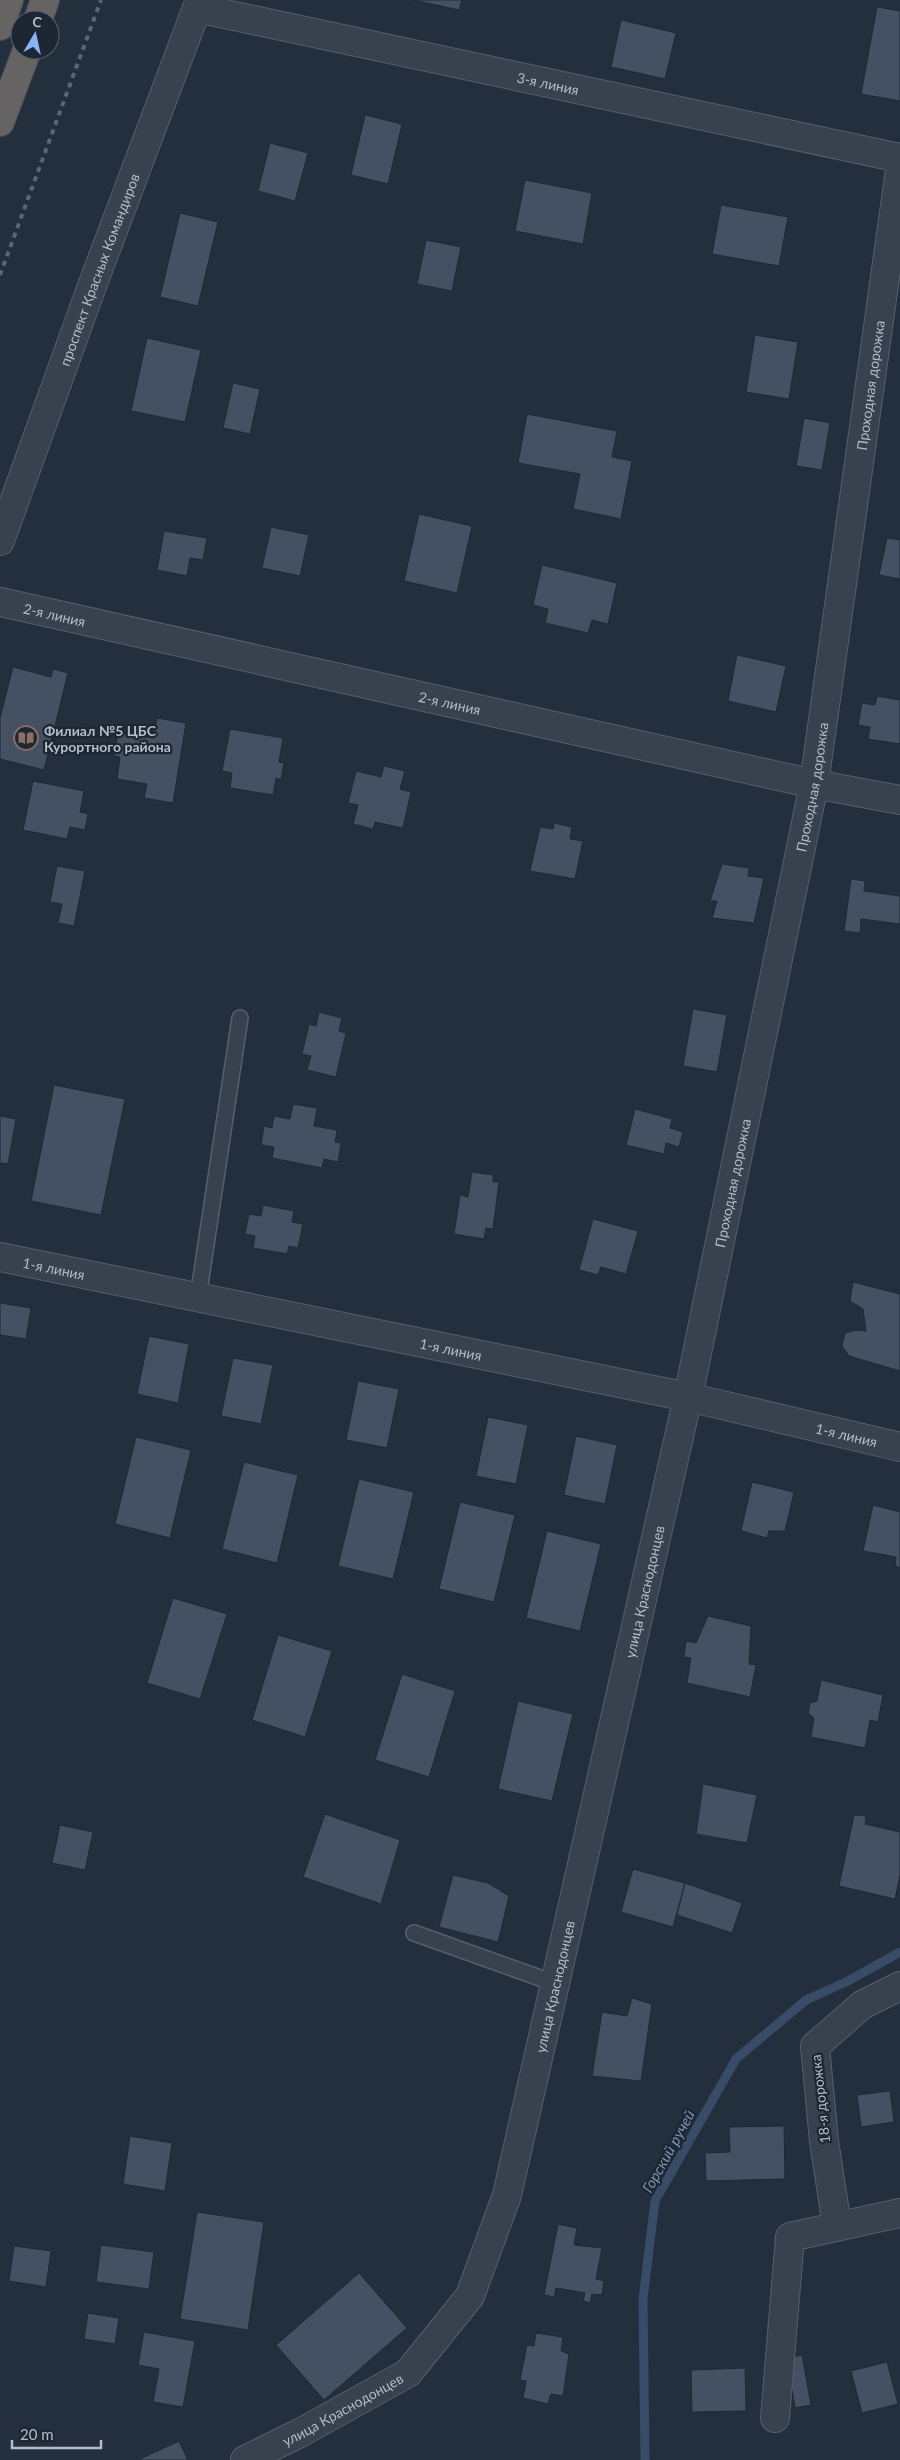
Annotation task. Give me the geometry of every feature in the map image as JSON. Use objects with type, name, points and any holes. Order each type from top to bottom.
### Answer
[{"type":"highway","points":[[0,26],[9,0]]},
{"type":"highway","points":[[0,122],[23,60]]},
{"type":"street","name":"3-я линия","points":[[198,4],[900,158]]},
{"type":"street","name":"проспект Красных Командиров","points":[[0,541],[92,286],[198,4]]},
{"type":"street","name":"Проходная дорожка","points":[[688,1397],[814,784],[900,170]]},
{"type":"street","name":"2-я линия","points":[[0,602],[814,784],[900,800]]},
{"type":"street","name":"1-я линия","points":[[0,1257],[688,1397],[900,1447]]},
{"type":"street","name":"улица Краснодонцев","points":[[245,2460],[300,2433],[408,2373],[470,2296],[507,2195],[688,1397]]},
{"type":"street","name":"18-я дорожка","points":[[837,2226],[824,2141],[815,2046],[862,2005],[900,1986]]},
{"type":"street","points":[[775,2418],[790,2238],[900,2213]]},
{"type":"lane","points":[[198,1298],[240,1018]]},
{"type":"lane","points":[[414,1933],[554,1982]]},
{"type":"building","points":[[413,0],[462,0],[459,10]]},
{"type":"building","points":[[877,7],[900,11],[900,101],[861,94]]},
{"type":"building","points":[[621,20],[676,33],[665,79],[611,67]]},
{"type":"building","points":[[365,115],[402,124],[388,184],[351,175]]},
{"type":"building","points":[[270,143],[308,153],[295,201],[258,191]]},
{"type":"building","points":[[525,180],[592,193],[583,244],[515,231]]},
{"type":"building","points":[[721,205],[788,217],[779,266],[712,254]]},
{"type":"building","points":[[180,213],[218,222],[198,306],[160,297]]},
{"type":"building","points":[[426,240],[461,247],[452,291],[417,284]]},
{"type":"building","points":[[755,335],[798,342],[789,399],[746,392]]},
{"type":"building","points":[[147,338],[201,350],[185,422],[131,411]]},
{"type":"building","points":[[233,383],[260,389],[250,434],[223,428]]},
{"type":"building","points":[[527,414],[617,431],[612,457],[632,461],[621,519],[573,509],[580,474],[518,463]]},
{"type":"building","points":[[804,418],[830,423],[822,470],[796,466]]},
{"type":"building","points":[[419,514],[472,526],[457,593],[404,581]]},
{"type":"building","points":[[271,527],[309,535],[300,576],[262,568]]},
{"type":"building","points":[[164,531],[207,538],[203,560],[190,558],[187,576],[157,570]]},
{"type":"building","points":[[887,538],[900,540],[900,579],[879,575]]},
{"type":"building","points":[[542,565],[617,583],[608,624],[592,620],[588,633],[545,623],[548,609],[533,605]]},
{"type":"building","points":[[737,655],[786,666],[776,712],[728,701]]},
{"type":"building","name":"Филиал №5 ЦБС Курортного района","points":[[13,667],[51,677],[53,669],[68,673],[44,770],[0,759],[0,718]]},
{"type":"building","points":[[877,696],[900,700],[900,744],[868,739],[870,727],[858,725],[862,703],[875,705]]},
{"type":"building","points":[[157,718],[186,723],[173,803],[144,798],[147,784],[117,779],[120,757],[114,756],[118,732],[153,738]]},
{"type":"building","points":[[230,729],[283,738],[279,762],[284,763],[281,780],[276,778],[273,795],[230,788],[232,773],[222,771]]},
{"type":"building","points":[[384,766],[405,771],[400,789],[411,792],[403,828],[375,822],[373,829],[353,824],[358,805],[348,803],[356,771],[381,777]]},
{"type":"building","points":[[33,781],[84,791],[80,812],[88,814],[85,830],[70,827],[67,839],[23,830]]},
{"type":"building","points":[[554,823],[572,827],[570,839],[583,841],[575,879],[530,871],[540,827],[553,829]]},
{"type":"building","points":[[722,864],[749,868],[748,876],[764,878],[754,923],[712,918],[717,901],[710,901]]},
{"type":"building","points":[[57,866],[85,871],[74,926],[58,923],[62,904],[50,902]]},
{"type":"building","points":[[851,879],[865,881],[864,891],[900,896],[900,924],[861,919],[860,933],[844,931]]},
{"type":"building","points":[[693,1009],[727,1015],[717,1072],[683,1066]]},
{"type":"building","points":[[319,1012],[342,1018],[339,1031],[346,1033],[336,1077],[307,1070],[311,1056],[302,1054],[309,1024],[316,1026]]},
{"type":"building","points":[[54,1085],[125,1099],[101,1215],[31,1201]]},
{"type":"building","points":[[293,1104],[317,1108],[314,1126],[337,1130],[335,1142],[341,1143],[338,1162],[324,1159],[322,1168],[272,1158],[274,1147],[261,1145],[264,1126],[272,1128],[274,1116],[290,1119]]},
{"type":"building","points":[[635,1109],[672,1119],[670,1128],[683,1132],[679,1147],[666,1143],[664,1154],[626,1145]]},
{"type":"building","points":[[0,1116],[16,1119],[8,1164],[0,1163]]},
{"type":"building","points":[[472,1172],[493,1175],[493,1182],[499,1182],[493,1229],[486,1228],[484,1239],[454,1234],[460,1195],[468,1197]]},
{"type":"building","points":[[263,1205],[294,1211],[292,1222],[303,1224],[298,1248],[289,1246],[287,1254],[253,1248],[255,1236],[245,1234],[249,1214],[261,1216]]},
{"type":"building","points":[[593,1219],[638,1231],[626,1274],[601,1267],[598,1275],[579,1270]]},
{"type":"building","points":[[853,1282],[900,1294],[900,1371],[849,1356],[842,1346],[845,1333],[856,1330],[866,1331],[863,1309],[850,1301]]},
{"type":"building","points":[[0,1303],[31,1308],[26,1339],[0,1335]]},
{"type":"building","points":[[149,1336],[189,1344],[178,1403],[137,1394]]},
{"type":"building","points":[[233,1358],[273,1365],[261,1424],[221,1416]]},
{"type":"building","points":[[358,1381],[399,1389],[387,1448],[346,1440]]},
{"type":"building","points":[[488,1417],[528,1425],[516,1484],[476,1476]]},
{"type":"building","points":[[576,1436],[617,1445],[605,1504],[564,1495]]},
{"type":"building","points":[[136,1437],[191,1450],[170,1538],[115,1524]]},
{"type":"building","points":[[244,1462],[298,1475],[277,1563],[222,1549]]},
{"type":"building","points":[[359,1479],[414,1492],[393,1579],[338,1566]]},
{"type":"building","points":[[752,1482],[794,1492],[785,1531],[769,1531],[767,1538],[741,1531]]},
{"type":"building","points":[[460,1502],[515,1515],[494,1602],[439,1589]]},
{"type":"building","points":[[873,1505],[900,1512],[900,1568],[895,1566],[896,1557],[863,1551]]},
{"type":"building","points":[[547,1531],[601,1544],[580,1631],[526,1618]]},
{"type":"building","points":[[173,1598],[227,1614],[200,1699],[147,1683]]},
{"type":"building","points":[[708,1616],[751,1626],[749,1664],[756,1665],[750,1697],[687,1683],[691,1658],[684,1657],[686,1641],[696,1643]]},
{"type":"building","points":[[278,1635],[332,1651],[305,1737],[252,1720]]},
{"type":"building","points":[[402,1674],[455,1691],[429,1777],[375,1760]]},
{"type":"building","points":[[821,1680],[883,1695],[878,1722],[870,1720],[865,1748],[811,1737],[814,1718],[808,1713],[810,1703],[817,1701]]},
{"type":"building","points":[[518,1701],[573,1714],[552,1801],[498,1789]]},
{"type":"building","points":[[703,1784],[757,1795],[747,1843],[696,1834]]},
{"type":"building","points":[[325,1814],[400,1840],[381,1904],[303,1877]]},
{"type":"building","points":[[854,1815],[866,1816],[865,1824],[900,1832],[900,1875],[895,1899],[839,1886]]},
{"type":"building","points":[[60,1825],[93,1832],[85,1870],[52,1863]]},
{"type":"building","points":[[633,1869],[685,1883],[673,1927],[621,1912]]},
{"type":"building","points":[[453,1875],[488,1883],[509,1896],[498,1942],[439,1927]]},
{"type":"building","points":[[685,1883],[742,1903],[732,1933],[677,1915]]},
{"type":"building","points":[[632,1998],[652,2004],[641,2081],[592,2076],[602,2012],[627,2016]]},
{"type":"building","points":[[890,2091],[894,2122],[861,2127],[857,2095]]},
{"type":"building","points":[[784,2126],[785,2179],[706,2181],[705,2153],[730,2152],[729,2127]]},
{"type":"building","points":[[130,2136],[172,2143],[165,2191],[123,2184]]},
{"type":"building","points":[[197,2212],[264,2222],[248,2330],[180,2319]]},
{"type":"building","points":[[558,2224],[577,2228],[574,2245],[602,2248],[596,2279],[604,2281],[602,2295],[592,2294],[590,2303],[583,2301],[585,2293],[556,2288],[554,2297],[544,2295]]},
{"type":"building","points":[[101,2245],[154,2252],[149,2289],[96,2282]]},
{"type":"building","points":[[14,2246],[51,2251],[46,2287],[9,2281]]},
{"type":"building","points":[[359,2273],[407,2328],[324,2400],[276,2345]]},
{"type":"building","points":[[88,2313],[119,2318],[115,2344],[84,2339]]},
{"type":"building","points":[[144,2332],[195,2341],[183,2407],[153,2402],[159,2369],[138,2365]]},
{"type":"building","points":[[536,2333],[563,2337],[561,2351],[569,2354],[563,2396],[551,2394],[548,2404],[523,2398],[526,2381],[520,2380],[527,2345],[534,2346]]},
{"type":"building","points":[[802,2355],[811,2405],[795,2408],[787,2358]]},
{"type":"building","points":[[887,2362],[898,2404],[862,2413],[851,2371]]},
{"type":"building","points":[[745,2368],[746,2411],[692,2412],[691,2370]]},
{"type":"building","points":[[179,2441],[188,2460],[138,2460]]},
{"type":"waterway","name":"Горский ручей","points":[[645,2460],[643,2299],[655,2201],[736,2059],[806,2000],[848,1981],[900,1952]]},
{"type":"railway","points":[[0,275],[101,0]]},
{"type":"place","name":"Филиал №5 ЦБС Курортного района","points":[[26,738]]}]
